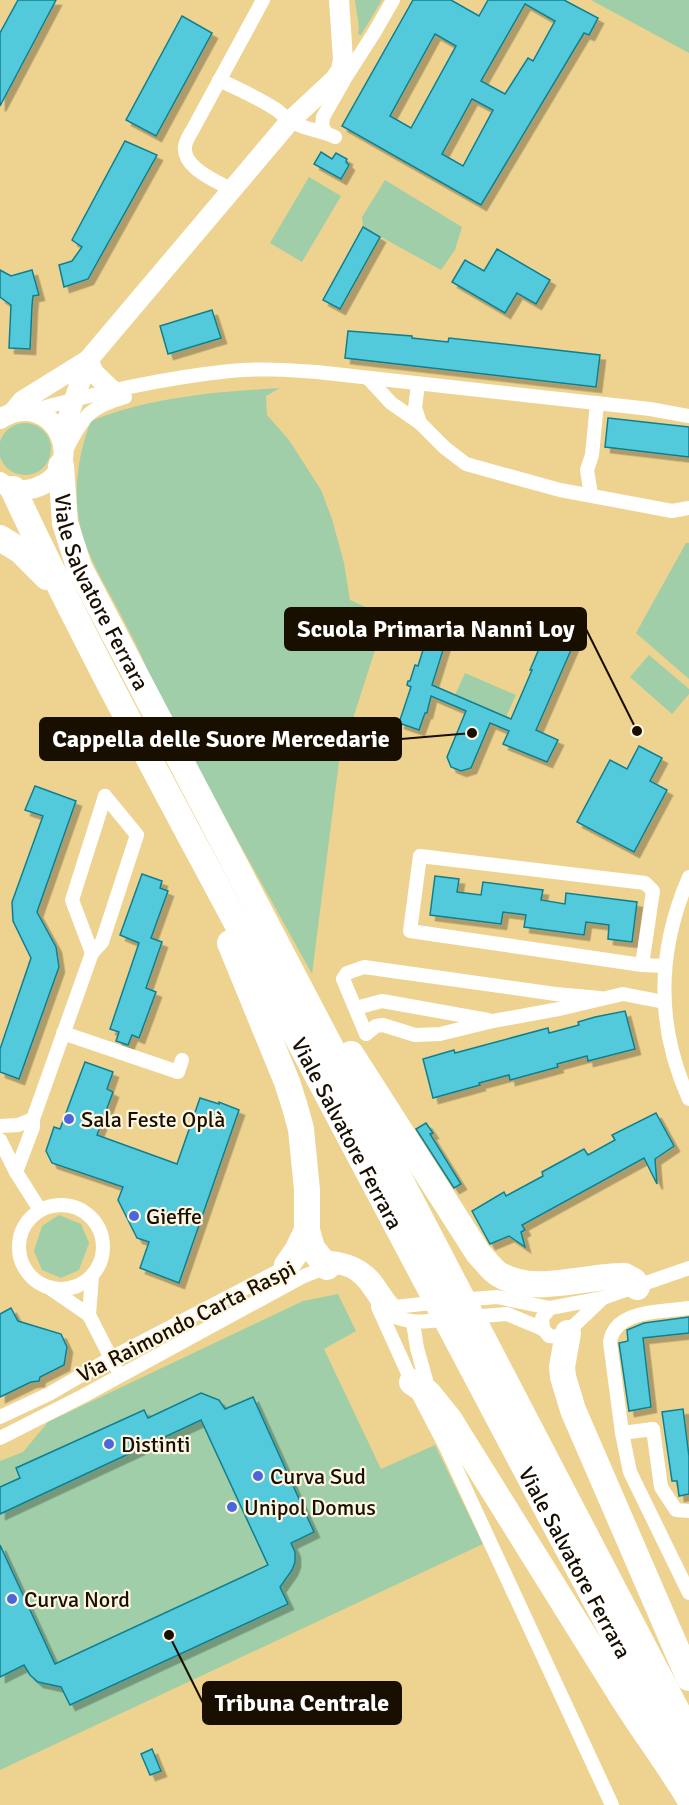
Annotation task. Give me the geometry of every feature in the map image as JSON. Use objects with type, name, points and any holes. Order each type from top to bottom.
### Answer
[{"type":"highway","name":"Viale Salvatore Ferrara","points":[[62,453],[65,522],[80,567],[292,971],[393,1194]]},
{"type":"highway","name":"Viale Salvatore Ferrara","points":[[6,487],[220,892],[393,1194],[513,1424],[689,1775]]},
{"type":"highway","points":[[0,538],[21,551],[42,571],[70,605]]},
{"type":"highway","points":[[220,892],[218,912],[296,1107],[301,1129],[307,1190],[308,1230],[312,1248],[324,1262]]},
{"type":"highway","points":[[292,971],[304,981],[478,1253],[497,1273],[533,1285],[625,1276],[634,1281],[637,1287]]},
{"type":"highway","points":[[287,1265],[308,1230]]},
{"type":"highway","points":[[570,1331],[562,1367],[573,1410],[689,1678]]},
{"type":"highway","points":[[421,1388],[449,1419],[616,1688],[651,1743],[674,1772],[689,1798]]},
{"type":"highway","name":"Viale Salvatore Ferrara","points":[[513,1424],[689,1734]]},
{"type":"street","points":[[232,190],[195,167],[186,154],[185,146],[263,0]]},
{"type":"street","points":[[219,80],[255,97],[279,111],[290,121],[310,130],[331,135],[322,126],[343,59],[339,0]]},
{"type":"street","points":[[10,414],[22,401],[88,360],[290,121],[334,86],[393,0]]},
{"type":"street","points":[[88,360],[94,374],[112,391]]},
{"type":"street","points":[[62,453],[74,399],[88,360]]},
{"type":"street","points":[[10,414],[181,378],[231,371],[268,369],[317,372],[597,403],[689,416]]},
{"type":"street","points":[[6,487],[33,489],[50,481],[62,453],[82,420],[96,407],[181,378]]},
{"type":"street","points":[[368,378],[391,403],[420,423],[445,448],[473,466],[560,490],[672,511],[689,508]]},
{"type":"street","points":[[418,384],[415,408],[420,423]]},
{"type":"street","points":[[591,495],[587,470],[592,455],[597,403]]},
{"type":"street","points":[[650,409],[675,406],[689,408]]},
{"type":"street","points":[[10,414],[39,413],[47,419],[62,453]]},
{"type":"street","points":[[16,1172],[92,953],[102,942],[136,835],[105,796],[72,900],[92,953]]},
{"type":"street","points":[[642,965],[653,891],[645,883],[420,856],[410,931],[642,965],[664,966]]},
{"type":"street","points":[[689,877],[677,904],[664,966],[666,1021],[673,1054],[689,1099]]},
{"type":"street","points":[[600,998],[364,967],[347,973],[343,979],[366,1034],[376,1026],[383,1025],[415,1035],[440,1034],[623,994],[664,1002]]},
{"type":"street","points":[[356,1008],[382,1001],[493,1021]]},
{"type":"street","points":[[63,1033],[178,1072],[182,1060]]},
{"type":"street","points":[[0,1126],[18,1125],[33,1119]]},
{"type":"street","points":[[0,1140],[39,1210]]},
{"type":"street","points":[[48,1287],[70,1289],[80,1285],[92,1276],[104,1252],[101,1232],[96,1222],[89,1214],[70,1205],[49,1206],[39,1210],[24,1225],[19,1246],[24,1267],[38,1283],[48,1287],[88,1315],[119,1376]]},
{"type":"street","name":"Via Raimondo Carta Raspi","points":[[0,1438],[272,1294],[324,1262],[336,1258],[366,1270],[390,1317]]},
{"type":"street","name":"Via Raimondo Carta Raspi","points":[[0,1418],[49,1394],[111,1358],[287,1265],[324,1262],[350,1272],[360,1278],[390,1317]]},
{"type":"street","points":[[543,1329],[542,1318],[554,1307],[603,1298],[689,1268]]},
{"type":"street","points":[[88,1315],[92,1276]]},
{"type":"street","points":[[390,1317],[497,1297],[565,1308],[572,1315],[573,1322],[570,1331]]},
{"type":"street","points":[[390,1317],[413,1323],[507,1314],[543,1329],[549,1336],[556,1338],[570,1331],[603,1298]]},
{"type":"street","points":[[689,1308],[632,1317],[616,1326],[610,1342],[622,1433],[630,1472],[689,1593]]},
{"type":"street","points":[[390,1317],[446,1447],[612,1805]]},
{"type":"street","points":[[413,1323],[421,1388],[446,1447]]},
{"type":"street","points":[[622,1433],[653,1429],[661,1487],[676,1510],[689,1510]]},
{"type":"green space","points":[[355,0],[382,0],[361,35],[358,34]]},
{"type":"green space","points":[[591,0],[689,0],[689,53]]},
{"type":"green space","points":[[309,177],[341,196],[302,262],[270,243]]},
{"type":"green space","points":[[385,180],[462,227],[455,250],[441,270],[363,227],[362,217]]},
{"type":"green space","points":[[280,388],[266,396],[267,415],[289,440],[321,490],[344,563],[350,600],[386,616],[339,762],[312,974],[151,684],[137,646],[85,543],[77,497],[79,466],[91,421],[160,401],[231,391]]},
{"type":"green space","points":[[25,423],[35,425],[43,431],[49,439],[51,449],[49,459],[43,467],[35,473],[25,475],[15,473],[7,467],[1,459],[-1,449],[1,439],[7,431],[15,425]]},
{"type":"green space","points":[[686,543],[689,543],[689,679],[636,633]]},
{"type":"green space","points":[[649,655],[689,689],[689,694],[672,714],[630,677]]},
{"type":"green space","points":[[465,673],[516,695],[506,717],[455,695]]},
{"type":"green space","points":[[59,1215],[81,1224],[89,1243],[79,1270],[61,1278],[42,1270],[34,1251],[42,1226]]},
{"type":"green space","name":"Unipol Domus","points":[[338,1294],[356,1331],[324,1349],[381,1469],[435,1445],[483,1544],[0,1770],[0,1461],[23,1452],[48,1422],[303,1301]]},
{"type":"building","points":[[18,0],[56,0],[0,106],[0,33]]},
{"type":"building","points":[[413,0],[451,0],[479,16],[488,0],[564,0],[598,18],[589,35],[584,33],[481,205],[342,126]],"holes":[[[525,4],[555,21],[533,61],[528,58],[505,94],[481,81]],[[435,34],[456,46],[411,128],[390,116]],[[472,99],[493,110],[463,166],[442,154]]]},
{"type":"building","points":[[182,16],[212,33],[156,136],[126,120]]},
{"type":"building","points":[[125,141],[157,155],[88,279],[64,287],[59,265],[72,261],[82,247],[72,240]]},
{"type":"building","points":[[321,152],[332,159],[336,153],[347,159],[346,162],[349,165],[341,179],[314,164]]},
{"type":"building","points":[[363,227],[380,237],[340,309],[323,300]]},
{"type":"building","points":[[497,249],[550,280],[536,304],[517,293],[505,313],[452,282],[465,260],[484,271]]},
{"type":"building","points":[[0,270],[11,276],[32,270],[39,295],[33,296],[30,349],[9,348],[11,305],[0,297]]},
{"type":"building","points":[[212,310],[221,338],[168,354],[160,326]]},
{"type":"building","points":[[348,331],[412,336],[412,338],[448,342],[449,338],[600,355],[596,387],[345,358]]},
{"type":"building","points":[[608,418],[689,427],[689,457],[605,447]]},
{"type":"building","points":[[436,608],[454,615],[432,685],[511,719],[544,637],[525,628],[528,617],[578,634],[536,730],[558,740],[547,762],[503,744],[509,731],[490,723],[471,768],[461,771],[451,767],[447,757],[466,711],[431,696],[427,713],[425,713],[419,730],[399,723],[411,687],[407,685],[408,681],[410,681],[415,665],[418,666]]},
{"type":"building","points":[[639,746],[662,758],[650,781],[667,790],[634,852],[577,822],[610,760],[627,769]]},
{"type":"building","points":[[35,786],[76,801],[37,912],[56,947],[59,967],[19,1079],[0,1072],[0,1049],[31,958],[13,921],[12,902],[43,816],[25,810]]},
{"type":"building","points":[[142,874],[162,881],[160,888],[168,891],[151,938],[162,942],[146,988],[156,992],[139,1038],[132,1035],[128,1045],[116,1041],[119,1032],[110,1029],[139,943],[120,935]]},
{"type":"building","points":[[435,876],[459,879],[457,892],[481,895],[483,882],[543,890],[541,900],[565,904],[566,893],[637,902],[632,942],[608,939],[609,925],[586,922],[584,935],[524,927],[526,915],[503,912],[501,924],[430,915]]},
{"type":"building","points":[[625,1011],[635,1049],[588,1061],[587,1056],[557,1064],[558,1067],[510,1080],[509,1075],[433,1098],[423,1059],[454,1050],[455,1053],[548,1028],[549,1033],[579,1025],[578,1022],[595,1017]]},
{"type":"building","points":[[85,1062],[113,1072],[107,1089],[113,1092],[97,1135],[177,1164],[200,1098],[239,1110],[179,1283],[140,1268],[149,1242],[137,1238],[118,1200],[123,1187],[52,1163],[46,1151],[54,1127],[60,1129]]},
{"type":"building","points":[[656,1113],[674,1146],[655,1159],[657,1184],[644,1158],[522,1225],[525,1230],[521,1232],[525,1247],[509,1236],[490,1244],[472,1211],[504,1192],[506,1196],[543,1176],[542,1172],[584,1149],[588,1155],[615,1140],[612,1135]]},
{"type":"building","points":[[426,1123],[433,1133],[430,1134],[461,1184],[454,1188],[416,1129]]},
{"type":"building","points":[[11,1308],[18,1321],[61,1334],[67,1347],[64,1365],[40,1377],[39,1381],[31,1382],[0,1397],[0,1314]]},
{"type":"building","points":[[689,1317],[689,1333],[643,1338],[651,1407],[629,1411],[619,1343],[628,1341],[627,1330],[644,1323]]},
{"type":"building","points":[[201,1393],[219,1400],[225,1409],[253,1397],[314,1532],[291,1543],[295,1552],[295,1562],[280,1587],[288,1604],[70,1705],[61,1687],[38,1682],[24,1665],[0,1677],[0,1545],[55,1664],[268,1565],[201,1420],[0,1514],[0,1487],[20,1478],[16,1468],[144,1410],[148,1418]]},
{"type":"building","points":[[683,1409],[689,1456],[689,1494],[679,1496],[677,1481],[672,1481],[662,1412]]},
{"type":"building","points":[[152,1749],[161,1771],[150,1775],[141,1754]]},
{"type":"place","name":"Scuola Primaria Nanni Loy","points":[[637,731]]},
{"type":"place","name":"Cappella delle Suore Mercedarie","points":[[472,733]]},
{"type":"place","name":"Sala Feste Oplà","points":[[69,1119]]},
{"type":"place","name":"Gieffe","points":[[134,1216]]},
{"type":"place","name":"Distinti","points":[[109,1444]]},
{"type":"place","name":"Curva Sud","points":[[258,1476]]},
{"type":"place","name":"Unipol Domus","points":[[232,1507]]},
{"type":"place","name":"Curva Nord","points":[[12,1599]]},
{"type":"place","name":"Tribuna Centrale","points":[[169,1635]]}]
